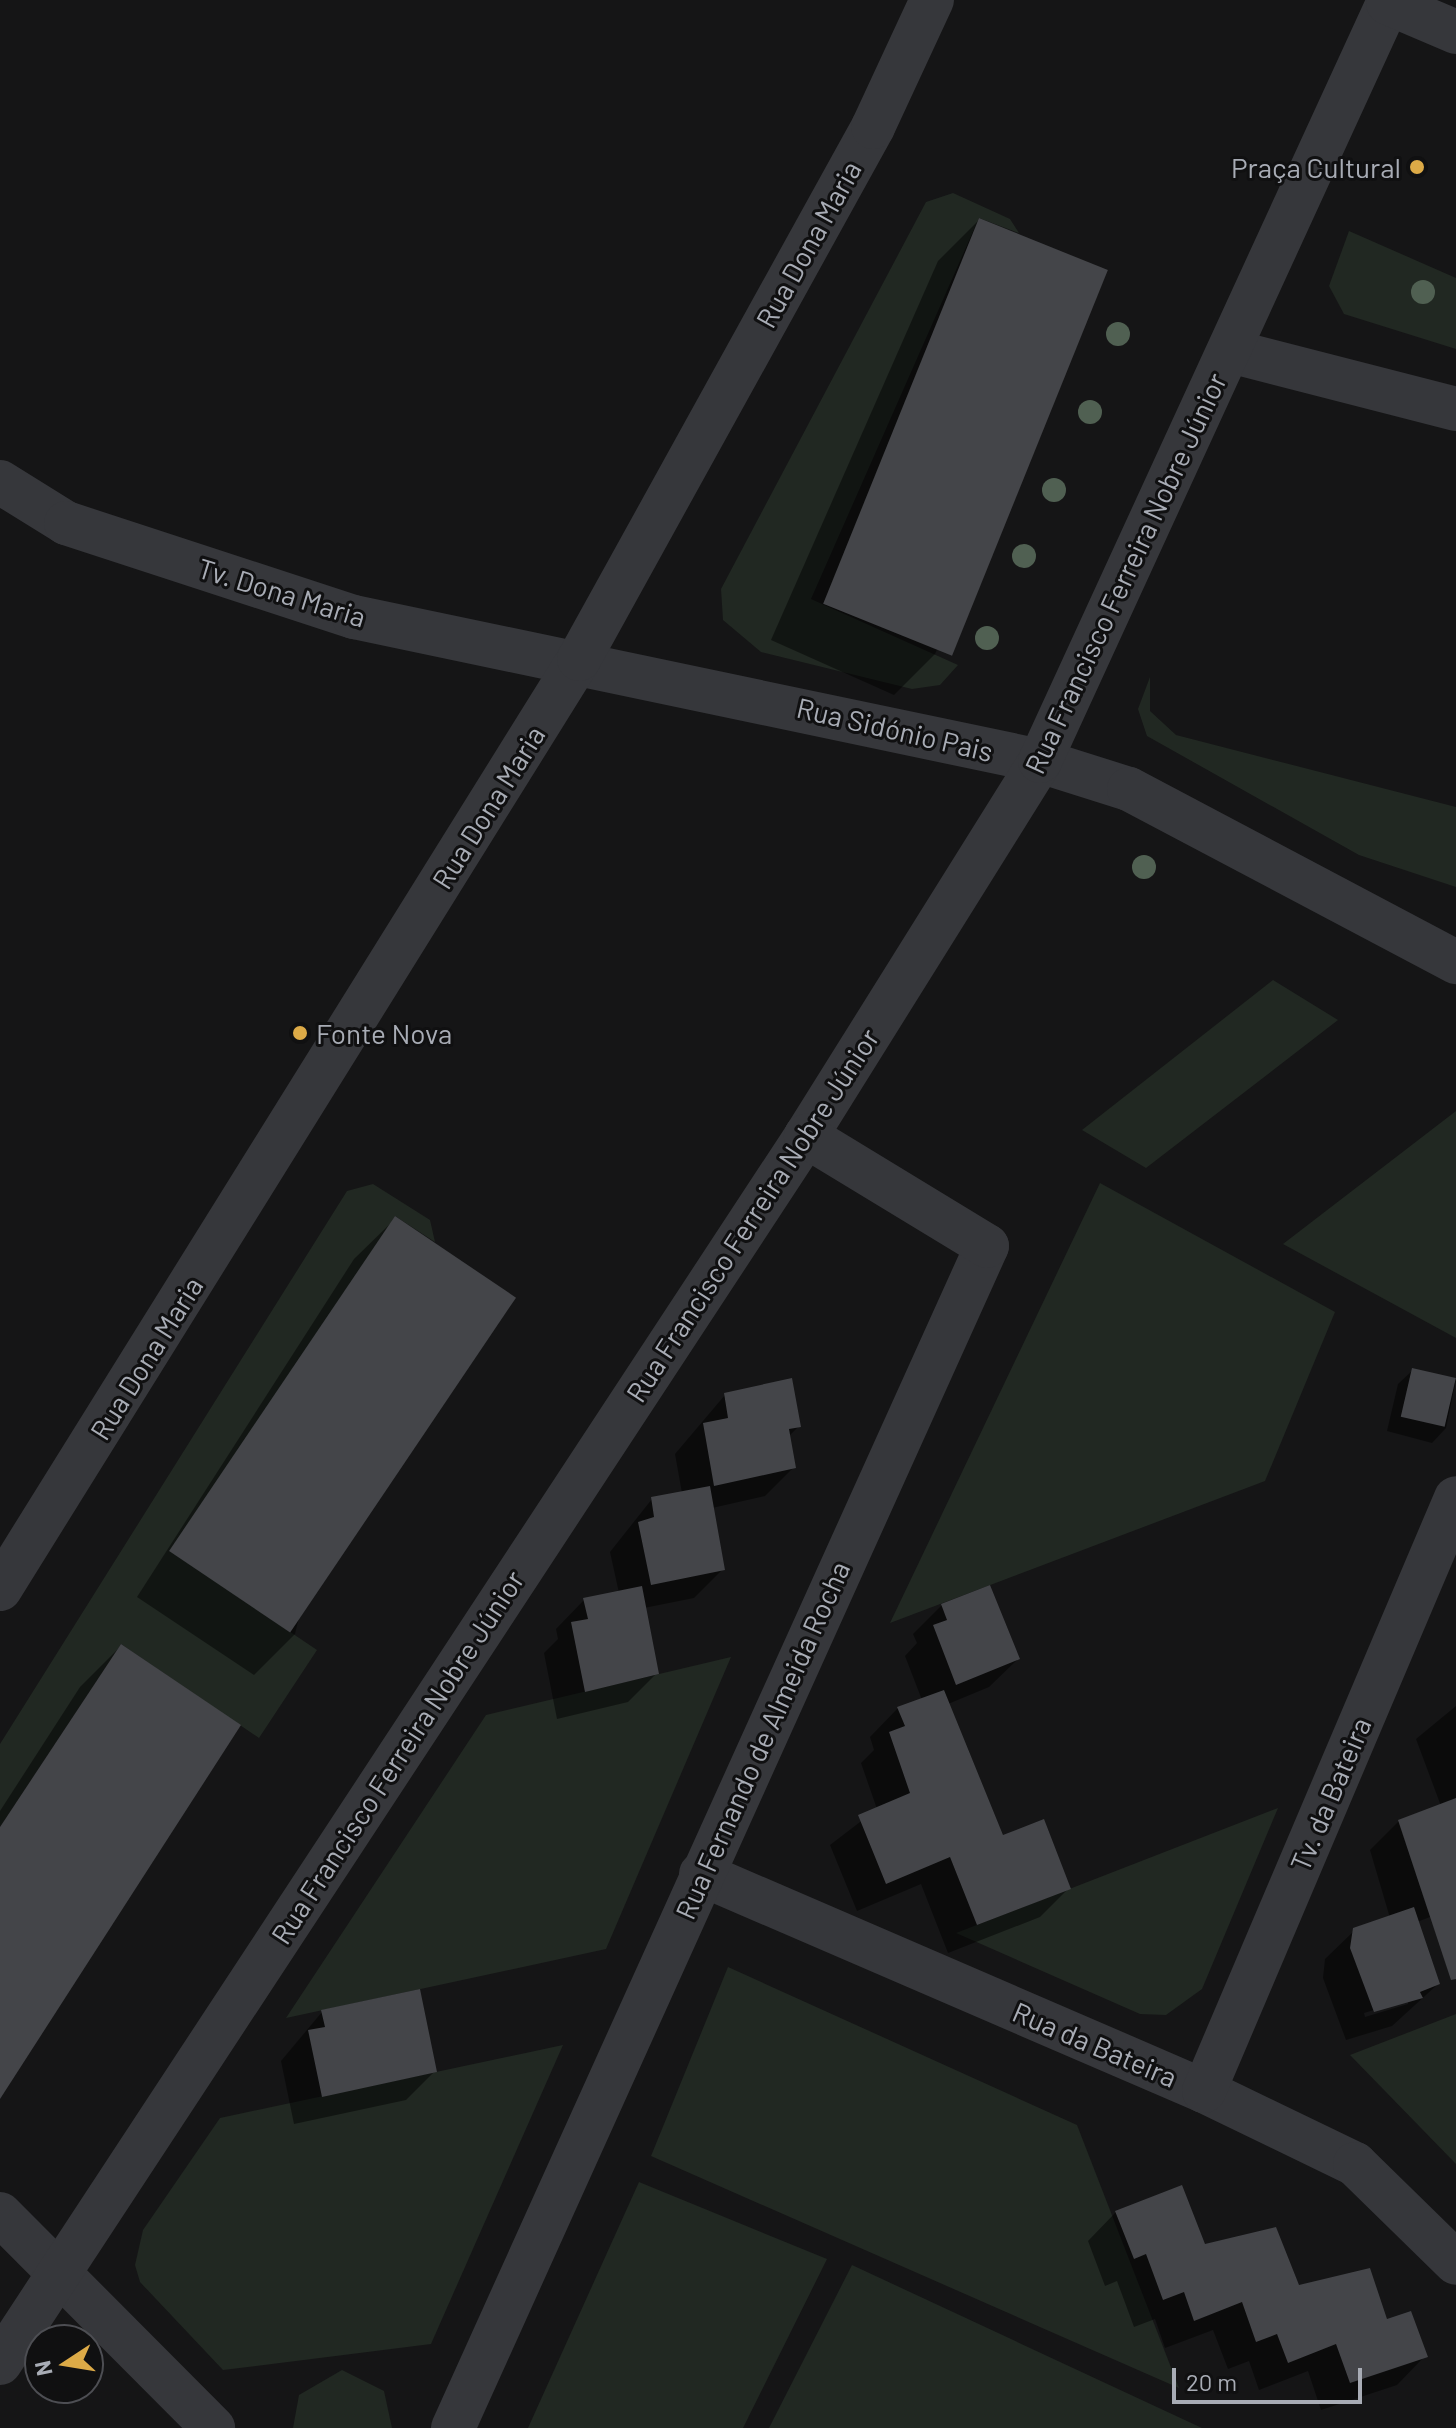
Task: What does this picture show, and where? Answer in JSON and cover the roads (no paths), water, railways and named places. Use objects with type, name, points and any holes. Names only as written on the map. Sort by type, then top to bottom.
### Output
[{"type":"street","name":"Rua Dona Maria","points":[[0,1589],[579,659],[873,127],[932,0]]},
{"type":"street","name":"Rua Francisco Ferreira Nobre Júnior","points":[[0,2363],[806,1136],[1040,761],[1388,3],[1456,32]]},
{"type":"street","points":[[1230,351],[1456,409]]},
{"type":"street","name":"Tv. Dona Maria","points":[[0,482],[66,523],[354,617],[579,659]]},
{"type":"street","name":"Rua Sidónio Pais","points":[[579,659],[1040,761],[1190,816],[1456,962]]},
{"type":"street","name":"Rua Fernando de Almeida Rocha","points":[[453,2428],[987,1246],[806,1136]]},
{"type":"street","name":"Tv. da Bateira","points":[[1204,2091],[1456,1498]]},
{"type":"street","name":"Rua da Bateira","points":[[701,1874],[1204,2091],[1355,2164],[1456,2263]]},
{"type":"street","points":[[0,2214],[213,2428]]},
{"type":"place","name":"Praça Cultural","points":[[1417,167]]},
{"type":"place","name":"Fonte Nova","points":[[300,1033]]}]
